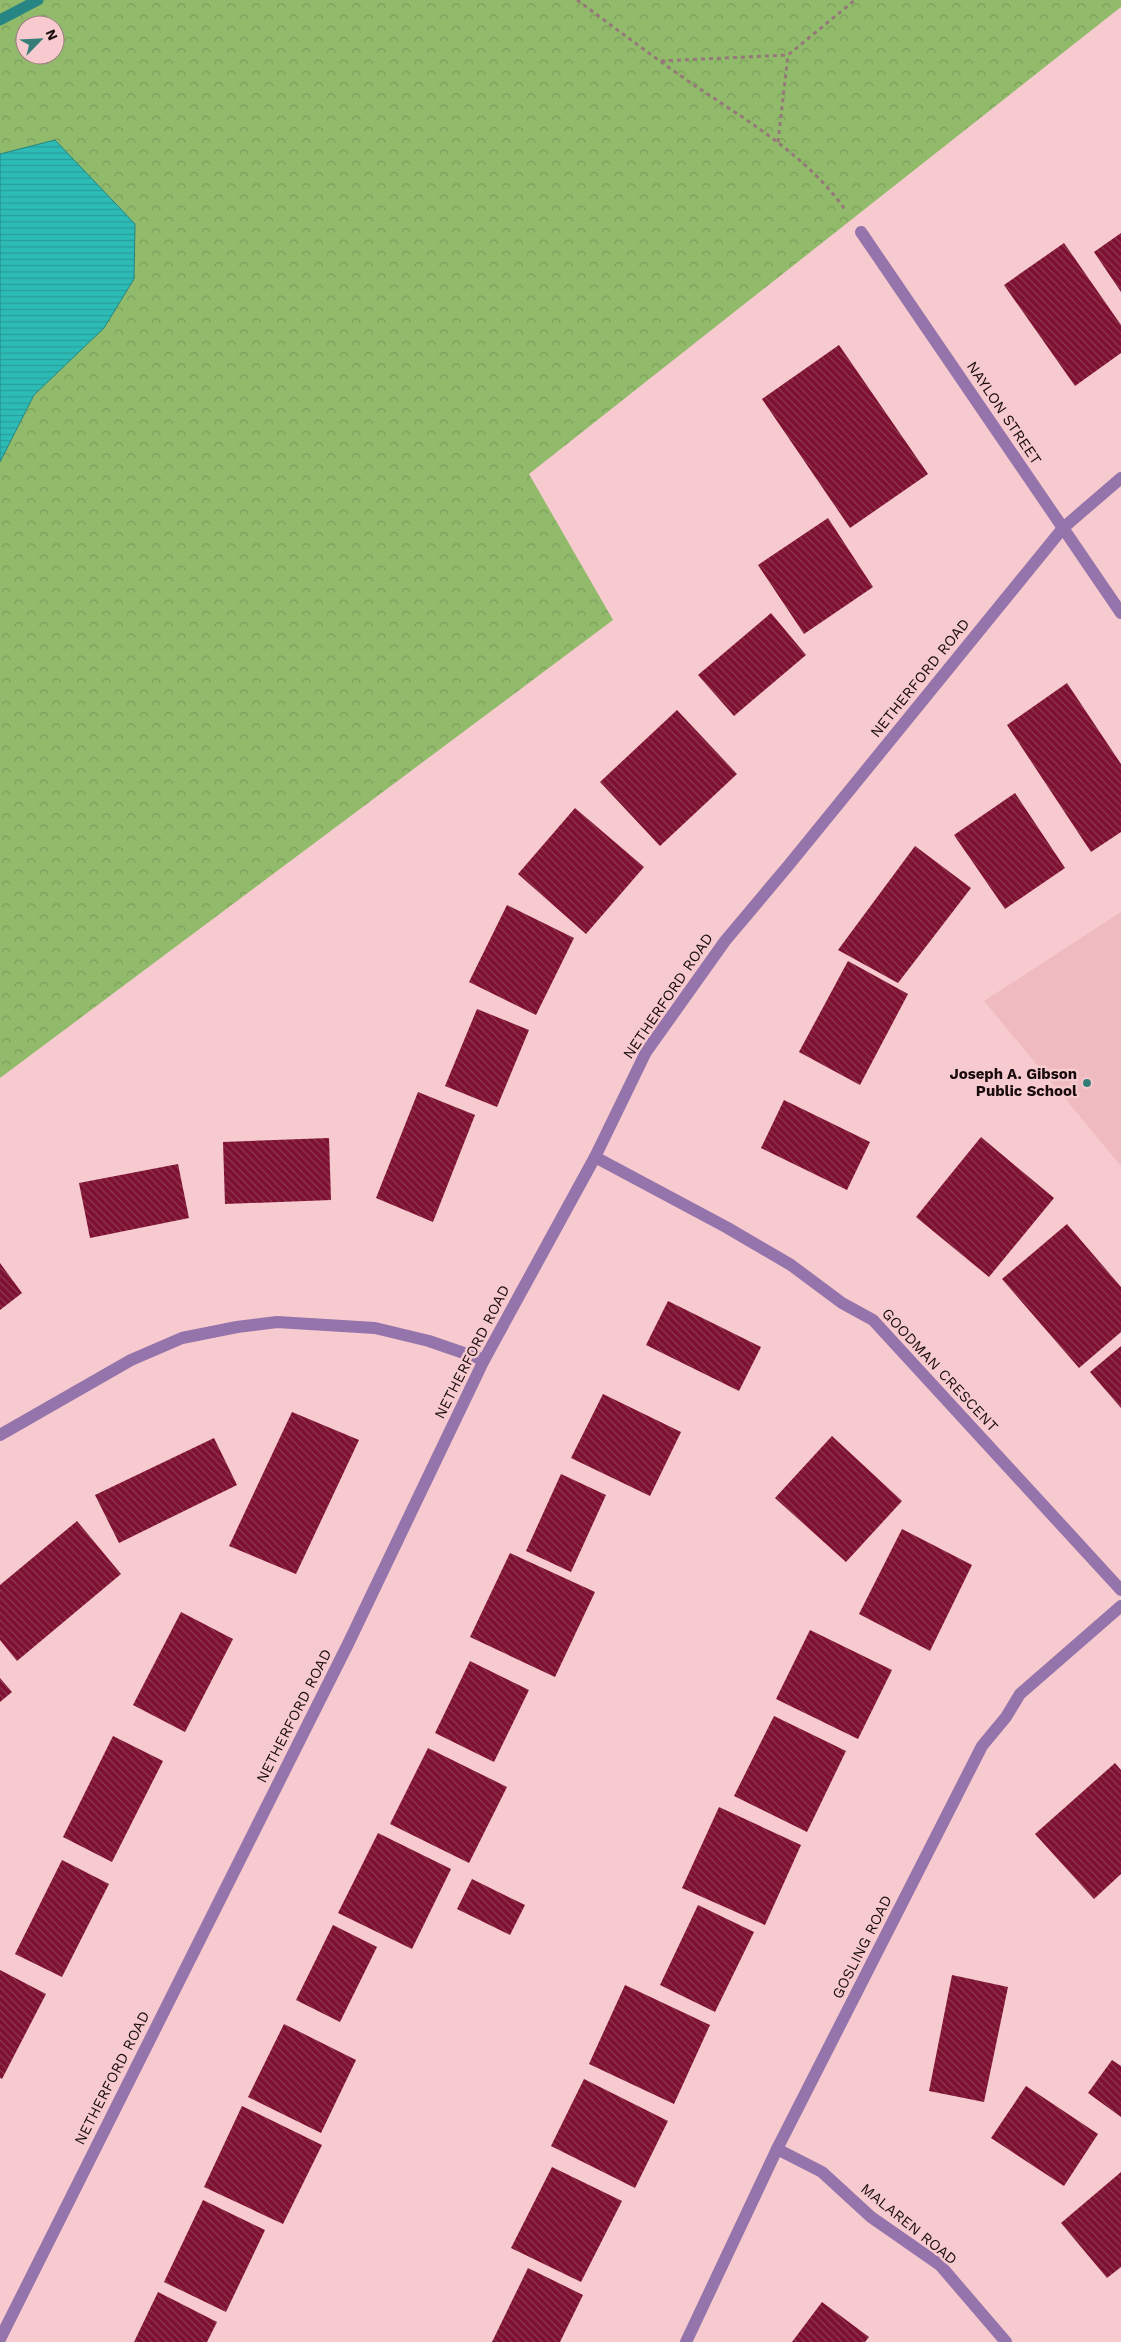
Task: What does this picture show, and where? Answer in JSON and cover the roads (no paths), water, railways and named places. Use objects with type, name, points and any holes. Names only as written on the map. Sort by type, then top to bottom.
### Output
[{"type":"street","name":"NAYLON STREET","points":[[860,232],[1121,613]]},
{"type":"street","name":"NETHERFORD ROAD","points":[[0,2339],[343,1653],[484,1360],[596,1157],[646,1052],[725,941],[1063,528],[1121,478]]},
{"type":"street","name":"GOODMAN CRESCENT","points":[[596,1157],[726,1227],[791,1265],[842,1303],[873,1320],[1121,1590]]},
{"type":"street","points":[[0,1436],[131,1360],[182,1338],[237,1327],[277,1322],[375,1328],[429,1341],[484,1360]]},
{"type":"street","name":"GOSLING ROAD","points":[[686,2342],[777,2149],[982,1746],[1006,1718],[1020,1694],[1121,1606]]},
{"type":"street","name":"MALAREN ROAD","points":[[777,2149],[822,2172],[871,2217],[940,2265],[1006,2342]]},
{"type":"water","points":[[55,140],[135,224],[134,279],[104,328],[34,395],[0,462],[0,154]]},
{"type":"waterway","points":[[0,20],[38,0]]},
{"type":"place","name":"Joseph A. Gibson Public School","points":[[1087,1083]]}]
